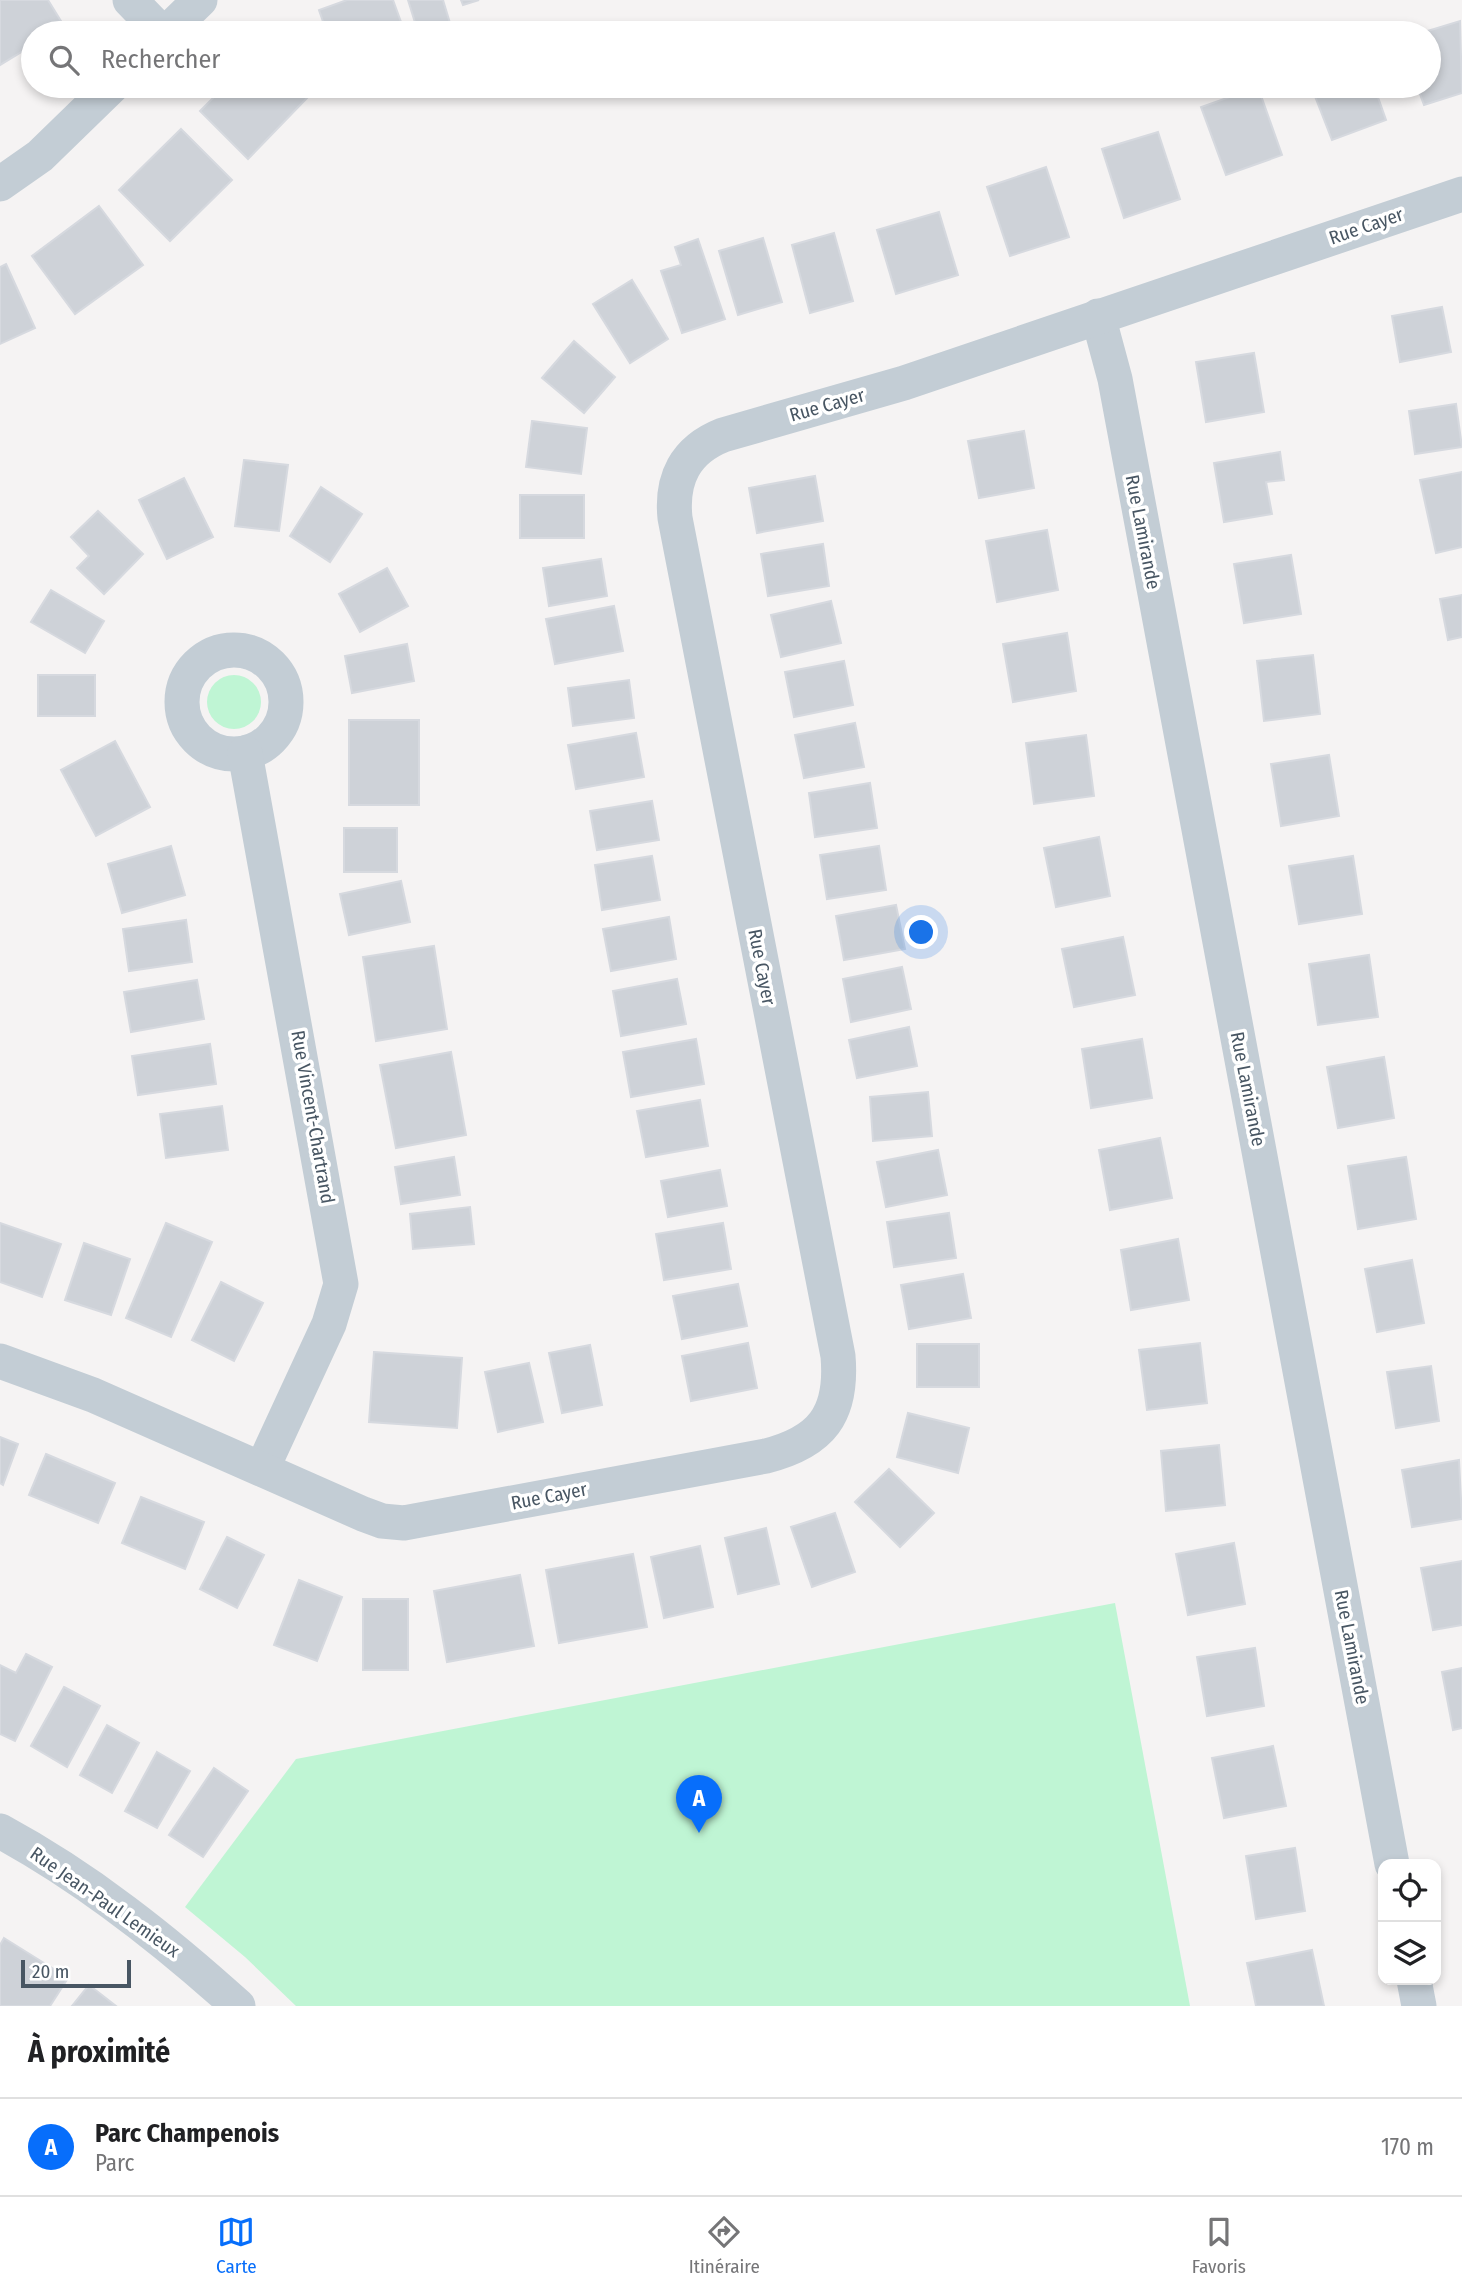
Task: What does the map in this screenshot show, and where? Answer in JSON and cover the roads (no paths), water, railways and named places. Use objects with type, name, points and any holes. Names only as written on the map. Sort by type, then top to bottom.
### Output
[{"type":"street","points":[[131,0],[152,21]]},
{"type":"street","points":[[177,21],[200,0]]},
{"type":"street","points":[[0,184],[40,156],[100,98]]},
{"type":"street","name":"Rue Cayer","points":[[0,1361],[93,1395],[382,1521],[404,1522],[765,1456],[802,1444],[828,1418],[838,1391],[838,1356],[675,519],[676,484],[685,461],[696,449],[712,439],[904,383],[1462,194]]},
{"type":"street","name":"Rue Lamirande","points":[[1098,316],[1115,379],[1391,1859]]},
{"type":"street","name":"Rue Vincent-Chartrand","points":[[245,753],[341,1283],[329,1324],[262,1469]]},
{"type":"street","name":"Rue Jean-Paul Lemieux","points":[[0,1831],[77,1878],[133,1917],[238,2006]]},
{"type":"street","points":[[1415,1985],[1419,2006]]},
{"type":"place","name":"Parc Champenois","points":[[699,1833]]}]
